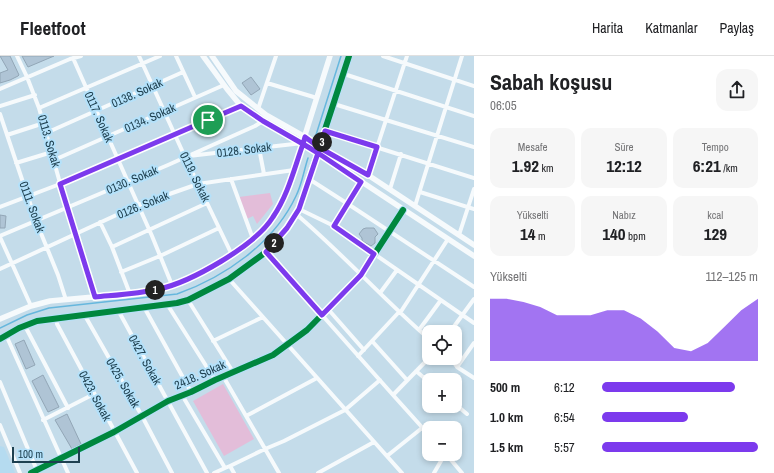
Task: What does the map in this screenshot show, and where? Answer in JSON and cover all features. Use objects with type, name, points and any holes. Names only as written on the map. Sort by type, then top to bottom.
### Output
[{"type":"street","name":"0113. Sokak","points":[[17,56],[35,96],[44,123],[67,208],[95,297]]},
{"type":"street","points":[[0,89],[81,56]]},
{"type":"street","name":"0119. Sokak","points":[[139,56],[174,134],[232,254]]},
{"type":"street","points":[[39,108],[160,56]]},
{"type":"street","points":[[176,56],[196,97]]},
{"type":"street","points":[[203,56],[241,106],[263,121],[303,144],[368,175],[474,245]]},
{"type":"street","points":[[212,56],[236,91],[258,109],[305,137],[319,151],[361,182],[474,256]]},
{"type":"street","points":[[258,109],[276,56]]},
{"type":"street","points":[[0,319],[31,306],[50,301],[130,294],[159,289],[181,283],[232,254],[253,239],[273,218],[287,192],[330,56]]},
{"type":"street","points":[[0,339],[37,321],[188,300],[229,279],[266,252],[287,228],[297,211],[319,151],[349,56]]},
{"type":"street","points":[[383,56],[474,86]]},
{"type":"street","points":[[368,175],[407,56]]},
{"type":"street","points":[[415,206],[462,56]]},
{"type":"street","name":"0117. Sokak","points":[[73,58],[172,285]]},
{"type":"street","name":"0138. Sokak","points":[[46,133],[183,72]]},
{"type":"street","points":[[344,74],[395,92],[474,116]]},
{"type":"street","points":[[267,83],[317,98]]},
{"type":"street","name":"0134. Sokak","points":[[54,160],[224,85]]},
{"type":"street","points":[[0,106],[35,96]]},
{"type":"street","points":[[334,104],[474,147]]},
{"type":"street","points":[[0,207],[60,184],[241,106]]},
{"type":"street","name":"0111. Sokak","points":[[0,114],[36,221],[47,246],[66,300]]},
{"type":"street","name":"0130. Sokak","points":[[0,237],[244,131],[263,121]]},
{"type":"street","points":[[7,135],[44,123]]},
{"type":"street","points":[[0,131],[5,129]]},
{"type":"street","points":[[325,131],[474,178]]},
{"type":"street","name":"0128. Sokak","points":[[185,157],[303,144]]},
{"type":"street","points":[[259,148],[264,174]]},
{"type":"street","points":[[16,162],[52,152]]},
{"type":"street","points":[[390,189],[400,154]]},
{"type":"street","name":"0126. Sokak","points":[[0,269],[138,205],[198,184],[294,170]]},
{"type":"street","points":[[231,179],[253,239]]},
{"type":"street","points":[[309,180],[390,231],[474,287]]},
{"type":"street","points":[[334,226],[361,182]]},
{"type":"street","points":[[459,235],[474,189]]},
{"type":"street","points":[[420,192],[474,209]]},
{"type":"street","points":[[112,247],[207,203]]},
{"type":"street","name":"2418. Sokak","points":[[31,473],[37,472],[61,458],[114,432],[168,401],[273,355],[307,330],[361,275],[403,210]]},
{"type":"street","points":[[297,211],[334,226],[474,323]]},
{"type":"street","points":[[297,211],[399,313],[422,332]]},
{"type":"street","points":[[100,222],[112,247],[130,294]]},
{"type":"street","points":[[121,272],[160,256],[219,228]]},
{"type":"street","points":[[0,237],[31,306]]},
{"type":"street","points":[[358,356],[399,313],[419,285],[448,239]]},
{"type":"street","points":[[266,252],[422,428],[387,456]]},
{"type":"street","points":[[380,293],[397,270]]},
{"type":"street","points":[[229,279],[402,473]]},
{"type":"street","points":[[455,325],[474,299]]},
{"type":"street","points":[[188,300],[233,372]]},
{"type":"street","points":[[419,330],[441,300]]},
{"type":"street","points":[[167,304],[215,380]]},
{"type":"street","points":[[144,307],[191,392]]},
{"type":"street","points":[[328,309],[364,350]]},
{"type":"street","name":"0427. Sokak","points":[[118,310],[207,473]]},
{"type":"street","name":"0425. Sokak","points":[[84,314],[142,416],[172,473]]},
{"type":"street","points":[[213,341],[263,317]]},
{"type":"street","name":"0423. Sokak","points":[[56,318],[57,324],[137,473]]},
{"type":"street","points":[[25,326],[68,408]]},
{"type":"street","points":[[6,335],[68,473]]},
{"type":"street","points":[[372,341],[407,380]]},
{"type":"street","points":[[474,343],[457,367],[474,378]]},
{"type":"street","points":[[393,395],[422,365]]},
{"type":"street","points":[[416,371],[422,376]]},
{"type":"street","points":[[223,376],[279,473]]},
{"type":"street","points":[[246,416],[317,378]]},
{"type":"street","points":[[214,473],[265,448],[284,441],[345,410],[380,380]]},
{"type":"street","points":[[0,382],[37,472]]},
{"type":"street","points":[[43,420],[94,394]]},
{"type":"street","points":[[182,395],[228,467],[234,473]]},
{"type":"street","points":[[462,410],[467,414]]},
{"type":"street","points":[[0,425],[20,473]]},
{"type":"street","points":[[318,473],[374,442]]},
{"type":"street","points":[[434,473],[441,461]]},
{"type":"street","points":[[451,461],[462,473]]},
{"type":"street","points":[[326,468],[329,473]]},
{"type":"shaded area","points":[[270,193],[273,204],[257,224],[253,216],[247,219],[239,197]]},
{"type":"shaded area","points":[[223,384],[254,439],[224,456],[193,401]]},
{"type":"shaded area","points":[[0,446],[4,447],[15,473],[0,473]]},
{"type":"building","points":[[0,56],[10,56],[19,75],[0,83],[0,73],[8,70]]},
{"type":"building","points":[[22,56],[54,56],[28,67]]},
{"type":"building","points":[[251,77],[260,89],[251,95],[242,83]]},
{"type":"building","points":[[0,215],[6,216],[5,228],[0,228]]},
{"type":"building","points":[[366,228],[374,228],[378,234],[375,237],[375,243],[371,246],[362,241],[359,234]]},
{"type":"building","points":[[24,340],[35,365],[26,369],[15,344]]},
{"type":"building","points":[[43,375],[59,407],[48,412],[32,381]]},
{"type":"building","points":[[67,414],[81,444],[72,449],[55,420]]},
{"type":"waterway","points":[[315,138],[341,56]]},
{"type":"waterway","points":[[0,328],[27,315],[49,308],[177,294],[213,278],[246,256],[275,229],[287,213],[296,196],[308,158]]},
{"type":"cycle path","points":[[0,339],[19,328],[37,321],[177,303],[188,300],[229,279],[266,252],[287,228],[299,209],[349,56]]},
{"type":"cycle path","points":[[31,473],[114,432],[168,401],[273,355],[307,330],[361,275],[403,210]]},
{"type":"route","points":[[208,120],[60,184],[95,297],[159,289],[181,283],[222,261],[250,243],[273,218],[287,192],[303,144],[318,153],[299,209],[287,228],[266,252],[322,315],[361,275],[374,254],[334,226],[361,182],[318,153],[320,148],[325,131],[377,147],[368,175],[320,148],[305,137],[303,144],[263,121],[241,106],[208,120]]}]
